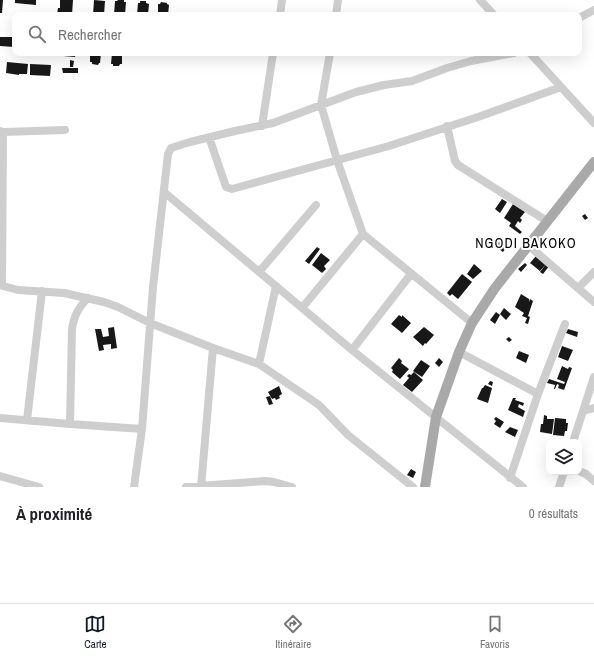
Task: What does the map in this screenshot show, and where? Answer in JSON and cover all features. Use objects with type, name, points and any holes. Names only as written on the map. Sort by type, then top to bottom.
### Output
[{"type":"main road","points":[[425,487],[436,416],[459,352],[472,323],[495,288],[594,162]]},
{"type":"street","points":[[280,12],[282,0]]},
{"type":"street","points":[[336,12],[338,0]]},
{"type":"street","points":[[485,2],[492,12]]},
{"type":"street","points":[[582,16],[594,10]]},
{"type":"street","points":[[262,126],[273,56]]},
{"type":"street","points":[[329,56],[321,105],[337,160],[363,234],[472,323]]},
{"type":"street","points":[[134,487],[148,372],[150,323],[168,154],[171,148],[209,137],[262,126],[290,118],[356,92],[384,85],[412,82],[447,68],[471,61],[498,56]]},
{"type":"street","points":[[533,56],[594,123]]},
{"type":"street","points":[[209,137],[226,187],[232,189],[389,146],[478,117],[561,87]]},
{"type":"street","points":[[447,126],[455,161],[458,165],[547,221]]},
{"type":"street","points":[[65,130],[2,132],[1,284],[18,290],[42,291],[88,298],[118,307],[150,323],[213,348],[259,364],[319,405],[348,435],[414,487]]},
{"type":"street","points":[[164,192],[352,350],[523,487]]},
{"type":"street","points":[[259,272],[316,205]]},
{"type":"street","points":[[302,308],[363,234]]},
{"type":"street","points":[[528,245],[594,302]]},
{"type":"street","points":[[578,288],[594,272]]},
{"type":"street","points":[[352,350],[411,274]]},
{"type":"street","points":[[259,364],[276,286]]},
{"type":"street","points":[[27,420],[42,291]]},
{"type":"street","points":[[70,424],[72,329],[75,314],[79,306],[88,298]]},
{"type":"street","points":[[510,478],[538,394],[565,324]]},
{"type":"street","points":[[201,486],[213,348]]},
{"type":"street","points":[[459,352],[538,394]]},
{"type":"street","points":[[575,439],[594,377]]},
{"type":"street","points":[[583,411],[594,408]]},
{"type":"street","points":[[0,418],[142,429]]},
{"type":"street","points":[[582,472],[594,481]]},
{"type":"street","points":[[559,487],[563,475]]},
{"type":"street","points":[[0,476],[39,487]]},
{"type":"street","points":[[186,487],[265,481],[292,487]]},
{"type":"building","points":[[0,0],[3,0],[2,13],[0,13]]},
{"type":"building","points":[[15,0],[36,0],[36,5],[15,3]]},
{"type":"building","points":[[60,0],[73,0],[72,12],[57,12],[58,8],[60,8]]},
{"type":"building","points":[[94,0],[105,1],[104,12],[93,12]]},
{"type":"building","points":[[124,0],[124,2],[126,2],[125,12],[114,12],[115,1]]},
{"type":"building","points":[[140,1],[146,1],[146,3],[149,4],[148,12],[137,12],[138,3],[140,3]]},
{"type":"building","points":[[161,2],[167,3],[169,5],[168,12],[158,12],[158,4]]},
{"type":"building","points":[[0,37],[12,37],[12,47],[0,46]]},
{"type":"building","points":[[90,56],[101,56],[100,63],[98,65],[90,62]]},
{"type":"building","points":[[112,56],[122,56],[122,64],[119,66],[113,66],[113,64],[111,64]]},
{"type":"building","points":[[70,60],[74,61],[73,67],[70,67]]},
{"type":"building","points":[[7,62],[28,64],[27,74],[19,75],[6,73]]},
{"type":"building","points":[[30,64],[51,65],[50,76],[30,75]]},
{"type":"building","points":[[62,68],[78,68],[78,73],[63,73]]},
{"type":"building","points":[[502,199],[507,202],[500,213],[495,209]]},
{"type":"building","points":[[513,204],[525,212],[520,218],[522,220],[520,223],[518,221],[515,226],[522,232],[520,234],[509,226],[511,223],[504,218]]},
{"type":"building","points":[[585,214],[588,218],[585,220],[582,216]]},
{"type":"building","points":[[501,240],[508,245],[503,252],[496,247],[498,245],[496,243],[497,241],[499,243]]},
{"type":"building","points":[[317,247],[320,249],[309,264],[305,261]]},
{"type":"building","points":[[321,253],[330,260],[324,266],[326,269],[322,273],[312,265]]},
{"type":"building","points":[[536,256],[546,264],[540,271],[530,263]]},
{"type":"building","points":[[525,263],[527,265],[521,272],[518,269]]},
{"type":"building","points":[[474,264],[482,271],[473,279],[467,274]]},
{"type":"building","points":[[546,264],[550,265],[543,274],[540,272]]},
{"type":"building","points":[[462,274],[472,282],[458,299],[452,294],[450,296],[447,293]]},
{"type":"building","points":[[521,294],[529,299],[529,302],[530,299],[533,301],[528,316],[530,317],[528,324],[525,323],[527,318],[522,316],[524,313],[515,307]]},
{"type":"building","points":[[504,308],[511,314],[506,320],[500,314]]},
{"type":"building","points":[[496,312],[500,315],[495,324],[490,320]]},
{"type":"building","points":[[399,315],[402,317],[402,315],[411,323],[402,333],[391,324]]},
{"type":"building","points":[[114,327],[117,348],[111,349],[111,344],[103,345],[104,350],[99,351],[95,329],[101,329],[103,337],[109,336],[108,328]]},
{"type":"building","points":[[424,327],[434,335],[423,346],[413,337]]},
{"type":"building","points":[[568,329],[578,332],[577,337],[566,333]]},
{"type":"building","points":[[509,337],[512,340],[509,342],[506,339]]},
{"type":"building","points":[[562,346],[573,350],[568,361],[558,357]]},
{"type":"building","points":[[519,351],[529,355],[526,363],[516,358]]},
{"type":"building","points":[[399,358],[402,361],[401,363],[409,369],[400,379],[392,372],[393,370],[391,368]]},
{"type":"building","points":[[439,358],[443,362],[439,367],[435,363]]},
{"type":"building","points":[[421,360],[430,366],[422,377],[413,371]]},
{"type":"building","points":[[562,366],[568,369],[569,367],[572,368],[564,390],[558,388],[559,385],[557,384],[554,389],[555,385],[547,383],[549,379],[564,384],[565,382],[557,379]]},
{"type":"building","points":[[414,372],[423,380],[412,392],[403,385],[409,378],[407,376]]},
{"type":"building","points":[[490,381],[493,382],[492,386],[488,384]]},
{"type":"building","points":[[485,385],[492,388],[488,403],[477,399]]},
{"type":"building","points":[[279,386],[282,394],[279,396],[280,398],[276,400],[275,398],[272,399],[268,392]]},
{"type":"building","points":[[270,396],[273,404],[269,405],[266,397]]},
{"type":"building","points":[[513,398],[516,398],[515,400],[524,403],[523,406],[519,404],[518,407],[525,411],[523,417],[508,410]]},
{"type":"building","points":[[544,415],[547,416],[547,419],[554,419],[552,434],[540,432]]},
{"type":"building","points":[[496,417],[504,422],[500,428],[494,424],[496,421],[494,419]]},
{"type":"building","points":[[555,418],[566,419],[566,423],[568,423],[567,431],[565,431],[564,436],[553,435]]},
{"type":"building","points":[[510,427],[518,430],[515,437],[505,432]]},
{"type":"building","points":[[411,469],[416,472],[413,478],[407,475]]},
{"type":"district","name":"NGODI BAKOKO","points":[[526,243]]}]
